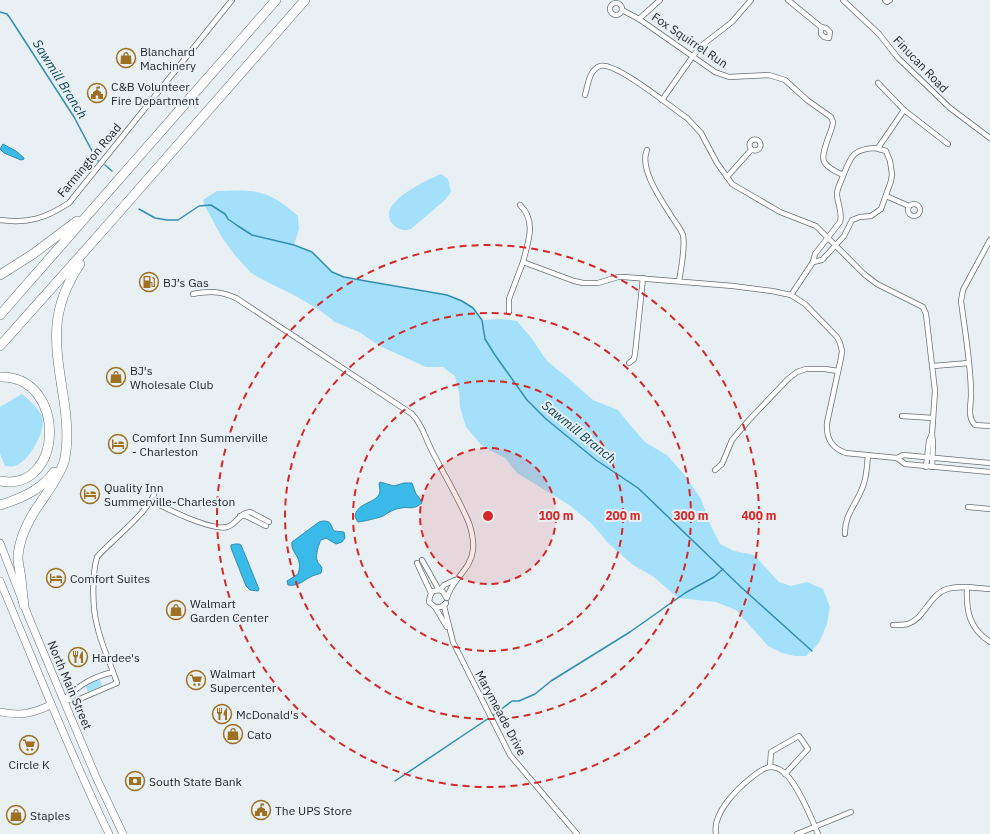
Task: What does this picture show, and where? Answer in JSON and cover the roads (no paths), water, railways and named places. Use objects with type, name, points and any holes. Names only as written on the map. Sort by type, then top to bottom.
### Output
[{"type":"highway","points":[[0,315],[276,0]]},
{"type":"highway","points":[[0,346],[305,0]]},
{"type":"highway","points":[[0,275],[33,254],[94,208]]},
{"type":"highway","points":[[24,605],[18,557],[20,542],[32,514],[56,478],[64,462],[67,439],[67,422],[56,333],[59,311],[64,294],[72,276],[98,236]]},
{"type":"highway","points":[[0,377],[14,378],[25,382],[34,390],[43,402],[48,416],[50,431],[48,447],[44,460],[35,471],[24,479],[10,482],[0,481]]},
{"type":"highway","points":[[0,506],[39,488],[50,479],[59,464],[67,439]]},
{"type":"main road","name":"North Main Street","points":[[0,544],[96,777],[123,834]]},
{"type":"main road","name":"North Main Street","points":[[0,581],[51,705],[109,834]]},
{"type":"main road","points":[[0,712],[22,715],[38,711],[64,699]]},
{"type":"street","name":"Farmington Road","points":[[0,220],[24,221],[40,218],[56,212],[69,203],[232,0]]},
{"type":"street","points":[[639,19],[660,0]]},
{"type":"street","points":[[662,100],[701,46],[732,22],[751,0]]},
{"type":"street","points":[[788,0],[821,27]]},
{"type":"street","name":"Finucan Road","points":[[843,0],[879,34],[898,58],[950,108],[990,138]]},
{"type":"street","points":[[885,0],[887,2],[890,0]]},
{"type":"street","name":"Fox Squirrel Run","points":[[622,10],[639,19],[723,76],[738,77],[769,75],[779,76],[785,80],[807,100],[832,118],[832,127],[822,156],[823,162],[831,169],[843,175]]},
{"type":"street","points":[[585,95],[592,72],[596,68],[606,65],[633,79],[687,118],[701,133],[717,163],[732,184],[770,206],[816,226],[876,284],[923,306],[926,314],[935,399],[932,434],[932,467]]},
{"type":"street","points":[[878,83],[904,110],[948,144]]},
{"type":"street","points":[[878,148],[904,110]]},
{"type":"street","points":[[791,295],[813,262],[815,254],[840,222],[842,217],[837,195],[838,189],[851,157],[861,150],[878,148],[886,151],[890,161],[891,181],[881,209],[871,216],[860,217],[852,220],[844,236],[822,260],[813,262]]},
{"type":"street","points":[[647,150],[644,155],[644,160],[648,175],[665,207],[682,234],[683,242],[680,281]]},
{"type":"street","points":[[727,177],[751,150]]},
{"type":"street","points":[[886,196],[910,206]]},
{"type":"street","points":[[510,312],[509,299],[523,262],[529,240],[530,227],[526,211],[520,204]]},
{"type":"street","points":[[990,240],[962,294],[961,301],[969,362],[971,394],[970,416],[975,425],[990,426]]},
{"type":"street","points":[[523,262],[583,283],[598,282],[618,277],[643,278],[741,287],[791,295],[805,304],[837,337],[840,343],[842,351],[827,423],[828,437],[833,447],[839,451],[897,458],[905,464],[990,472]]},
{"type":"street","points":[[630,363],[634,359],[635,354],[643,278]]},
{"type":"street","points":[[193,294],[217,291],[236,298],[412,414],[418,420],[430,448],[468,522],[472,533],[473,552],[466,568],[448,590],[446,600],[441,607],[435,608],[429,602],[431,593],[417,563]]},
{"type":"street","points":[[932,366],[969,362]]},
{"type":"street","points":[[715,470],[722,464],[732,440],[788,378],[797,372],[806,369],[838,371]]},
{"type":"street","points":[[902,416],[933,418]]},
{"type":"street","points":[[926,467],[929,441],[932,434]]},
{"type":"street","points":[[845,534],[844,525],[846,518],[864,482],[868,455]]},
{"type":"street","points":[[897,458],[903,455],[990,463]]},
{"type":"street","points":[[64,699],[75,701],[117,684],[97,625],[94,575],[95,565],[97,557],[142,513],[152,501],[155,491]]},
{"type":"street","points":[[152,501],[187,518],[218,528],[226,528],[231,526],[246,512],[250,512],[267,524]]},
{"type":"street","points":[[968,507],[990,509]]},
{"type":"street","points":[[422,560],[439,590],[443,592],[446,600]]},
{"type":"street","points":[[431,593],[454,581],[459,576]]},
{"type":"street","points":[[893,625],[907,624],[917,619],[934,598],[945,590],[956,587],[990,589]]},
{"type":"street","points":[[967,588],[966,603],[969,618],[977,631],[990,642]]},
{"type":"street","name":"Marymeade Drive","points":[[446,600],[444,606],[450,632],[458,654],[510,755],[577,834]]},
{"type":"street","name":"Marymeade Drive","points":[[435,608],[450,632]]},
{"type":"street","points":[[64,699],[86,682],[102,675],[114,672]]},
{"type":"street","points":[[770,767],[771,752],[799,736],[808,750],[785,774]]},
{"type":"street","points":[[716,834],[715,829],[723,807],[737,789],[764,769],[770,767],[783,771],[805,804],[818,834]]},
{"type":"street","points":[[797,834],[851,812]]},
{"type":"water","points":[[3,144],[16,151],[24,159],[21,160],[4,153],[0,149]]},
{"type":"water","points":[[380,482],[394,486],[404,483],[412,483],[416,494],[422,503],[413,508],[398,508],[382,517],[358,522],[355,517],[356,512],[363,505],[379,495]]},
{"type":"water","points":[[323,521],[329,523],[334,531],[344,532],[345,538],[342,542],[336,544],[326,538],[321,540],[316,556],[317,561],[322,568],[321,573],[298,584],[288,585],[287,581],[298,574],[299,568],[298,559],[293,550],[292,542],[319,522]]},
{"type":"water","points":[[231,545],[241,545],[259,589],[258,591],[250,590],[246,586],[231,548]]},
{"type":"waterway","name":"Sawmill Branch","points":[[0,12],[7,14],[10,18],[74,117],[98,161]]},
{"type":"waterway","name":"Sawmill Branch","points":[[105,165],[112,171]]},
{"type":"waterway","name":"Sawmill Branch","points":[[139,209],[155,218],[178,220],[199,206],[211,205],[225,214],[228,219],[252,235],[294,245],[312,252],[332,272],[344,277],[447,295],[462,301],[473,308],[482,320],[485,339],[527,400],[546,419],[596,460],[638,488],[742,588],[812,651]]},
{"type":"waterway","points":[[395,781],[512,701],[519,701],[535,694],[551,681],[630,632],[685,593],[714,577],[723,569]]},
{"type":"place","name":"Blanchard Machinery","points":[[126,58]]},
{"type":"place","name":"C&B Volunteer Fire Department","points":[[97,93]]},
{"type":"place","name":"BJ’s Gas","points":[[149,282]]},
{"type":"place","name":"BJ's Wholesale Club","points":[[116,377]]},
{"type":"place","name":"Comfort Inn Summerville - Charleston","points":[[118,444]]},
{"type":"place","name":"Quality Inn Summerville-Charleston","points":[[90,494]]},
{"type":"place","name":"Comfort Suites","points":[[56,578]]},
{"type":"place","name":"Walmart Garden Center","points":[[176,610]]},
{"type":"place","name":"Hardee's","points":[[78,657]]},
{"type":"place","name":"Walmart Supercenter","points":[[196,680]]},
{"type":"place","name":"McDonald's","points":[[222,714]]},
{"type":"place","name":"Cato","points":[[233,734]]},
{"type":"place","name":"Circle K","points":[[29,745]]},
{"type":"place","name":"South State Bank","points":[[135,781]]},
{"type":"place","name":"The UPS Store","points":[[261,810]]},
{"type":"place","name":"Staples","points":[[16,815]]}]
